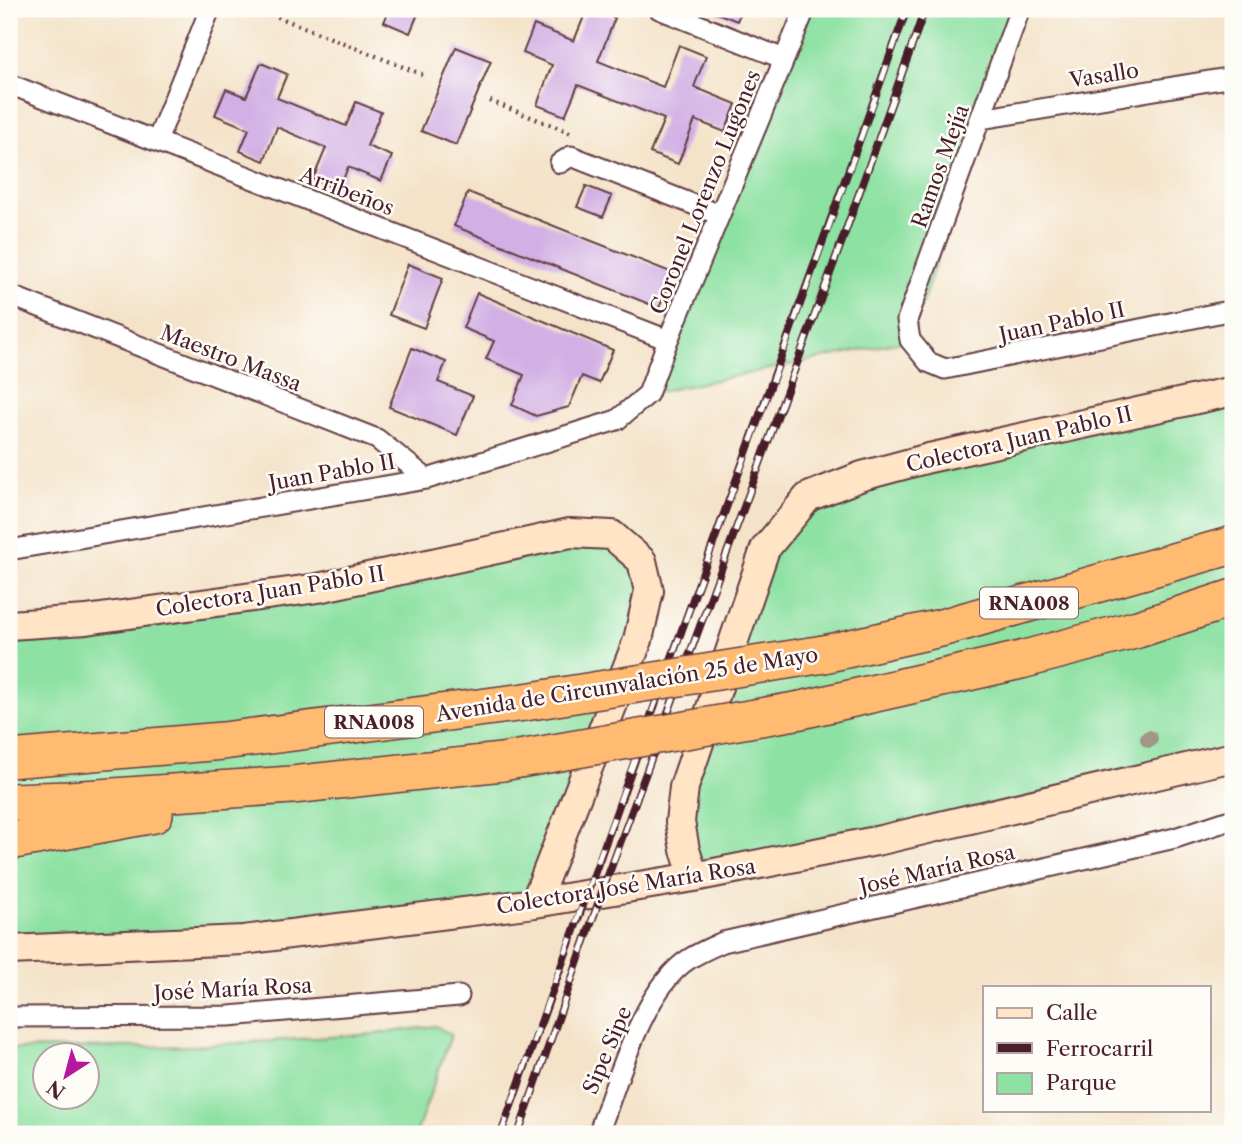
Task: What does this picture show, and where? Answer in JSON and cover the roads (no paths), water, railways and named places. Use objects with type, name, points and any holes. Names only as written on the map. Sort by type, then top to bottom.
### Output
[{"type":"highway","name":"Avenida de Circunvalación 25 de Mayo","points":[[9,759],[223,741],[525,702],[824,654],[941,628],[1233,545]]},
{"type":"highway","name":"RNA008","points":[[9,802],[292,785],[502,762],[801,710],[1021,660],[1138,629],[1233,598]]},
{"type":"highway","points":[[1138,629],[1233,623]]},
{"type":"highway","points":[[9,738],[223,741]]},
{"type":"highway","points":[[9,841],[292,785]]},
{"type":"main road","name":"Colectora Juan Pablo II","points":[[694,877],[680,822],[684,787],[765,549],[808,496],[862,476],[929,457],[1233,391]]},
{"type":"main road","name":"Colectora Juan Pablo II","points":[[9,625],[86,620],[318,588],[570,533],[612,535],[642,561],[649,591],[638,640],[535,903]]},
{"type":"main road","name":"Colectora José María Rosa","points":[[9,950],[243,940],[535,903],[694,877],[881,840],[1233,757]]},
{"type":"street","points":[[157,141],[210,9]]},
{"type":"street","points":[[659,9],[784,59]]},
{"type":"street","name":"Coronel Lorenzo Lugones","points":[[648,394],[805,9]]},
{"type":"street","name":"Ramos Mejía","points":[[910,340],[907,320],[1020,9]]},
{"type":"street","name":"Vasallo","points":[[981,119],[1233,77]]},
{"type":"street","name":"Arribeños","points":[[9,83],[668,340]]},
{"type":"street","points":[[560,163],[570,156],[720,215]]},
{"type":"street","name":"Maestro Massa","points":[[9,295],[377,439],[427,479]]},
{"type":"street","name":"Juan Pablo II","points":[[910,340],[928,362],[946,369],[1233,310]]},
{"type":"street","name":"Juan Pablo II","points":[[9,550],[427,479],[617,420],[648,394]]},
{"type":"street","name":"José María Rosa","points":[[662,985],[688,959],[723,942],[1175,838],[1233,819]]},
{"type":"street","name":"Sipe Sipe","points":[[598,1134],[636,1033],[662,985]]},
{"type":"street","name":"José María Rosa","points":[[9,1017],[229,1016],[459,996]]},
{"type":"railway","points":[[501,1134],[907,9]]},
{"type":"railway","points":[[518,1134],[602,892],[925,9]]}]
